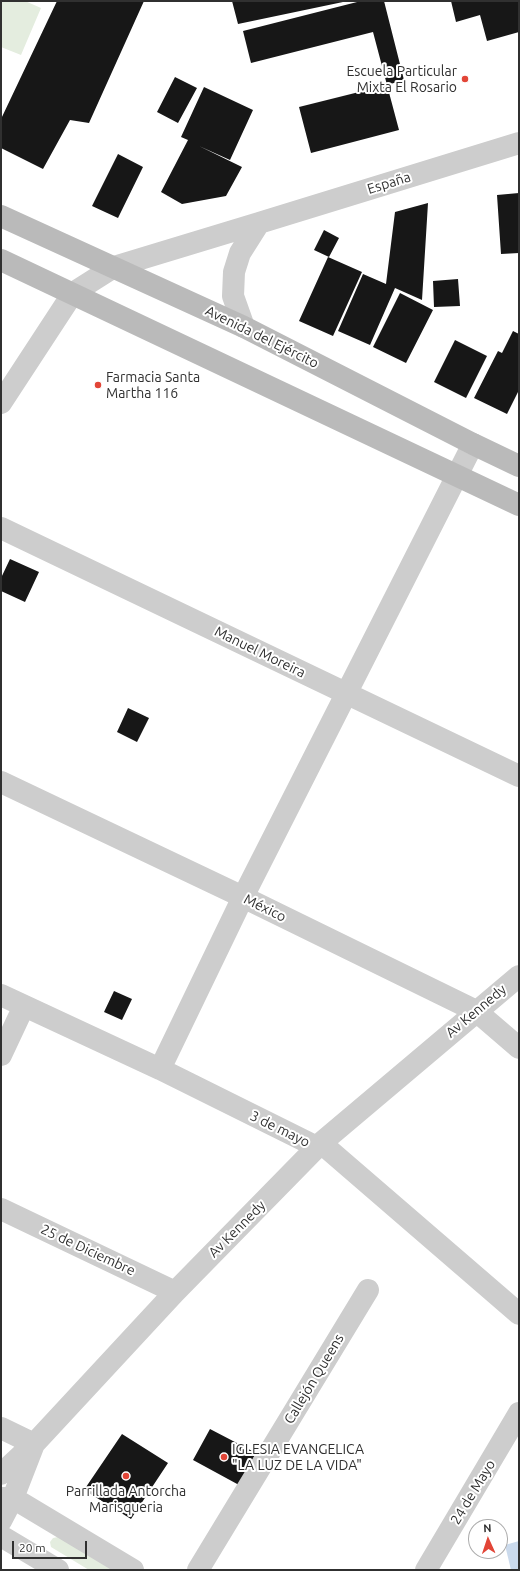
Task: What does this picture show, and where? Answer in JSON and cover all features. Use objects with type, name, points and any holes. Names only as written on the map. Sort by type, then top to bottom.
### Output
[{"type":"main road","name":"Avenida del Ejército","points":[[1,216],[244,327],[519,466]]},
{"type":"main road","points":[[1,260],[519,505]]},
{"type":"street","name":"España","points":[[73,293],[114,267],[519,143]]},
{"type":"street","points":[[244,327],[233,296],[234,272],[240,253],[259,223]]},
{"type":"street","points":[[1,403],[73,293]]},
{"type":"street","points":[[160,1069],[243,897],[473,444]]},
{"type":"street","name":"Manuel Moreira","points":[[1,528],[519,776]]},
{"type":"street","name":"México","points":[[1,782],[243,897],[476,1011],[519,1048]]},
{"type":"street","name":"Av Kennedy","points":[[1,1521],[7,1498],[34,1444],[175,1292],[319,1145],[519,976]]},
{"type":"street","name":"3 de mayo","points":[[1,995],[319,1145],[519,1314]]},
{"type":"street","points":[[1,1055],[24,1006]]},
{"type":"street","name":"25 de Diciembre","points":[[1,1209],[175,1292]]},
{"type":"street","name":"Callejón Queens","points":[[198,1570],[368,1290]]},
{"type":"street","name":"24 de Mayo","points":[[426,1570],[519,1413]]},
{"type":"street","points":[[1,1428],[34,1444],[1,1474]]},
{"type":"street","points":[[7,1498],[133,1570]]},
{"type":"street","points":[[1,1536],[58,1570]]},
{"type":"shaded area","points":[[1,1],[25,1],[41,8],[21,55],[1,47]]},
{"type":"shaded area","points":[[58,1537],[114,1570],[89,1570],[51,1547],[50,1542],[53,1538]]},
{"type":"water","points":[[519,1541],[519,1570],[511,1570],[508,1558],[508,1544]]},
{"type":"building","points":[[57,1],[144,1],[89,123],[70,120],[43,169],[1,148],[1,119]]},
{"type":"building","points":[[232,1],[343,1],[343,2],[238,24]]},
{"type":"building","points":[[361,1],[384,1],[404,80],[387,85],[373,32],[251,63],[243,31]]},
{"type":"building","points":[[451,1],[519,1],[519,32],[487,41],[480,15],[456,22]]},
{"type":"building","points":[[175,77],[197,88],[178,123],[157,112]]},
{"type":"building","points":[[387,85],[399,130],[311,153],[299,107]]},
{"type":"building","points":[[204,87],[253,110],[230,160],[199,146],[242,167],[226,196],[182,204],[161,192],[188,140],[181,137]]},
{"type":"building","points":[[118,154],[143,167],[118,218],[92,206]]},
{"type":"building","points":[[519,193],[519,253],[501,254],[497,195]]},
{"type":"building","points":[[428,203],[422,300],[395,288],[370,345],[338,331],[363,274],[386,284],[395,212]]},
{"type":"building","points":[[324,230],[339,238],[329,257],[314,250]]},
{"type":"building","points":[[328,257],[362,272],[333,336],[299,321]]},
{"type":"building","points":[[458,279],[460,306],[434,307],[433,281]]},
{"type":"building","points":[[400,293],[433,310],[406,363],[373,347]]},
{"type":"building","points":[[513,331],[519,334],[519,390],[507,414],[474,398],[498,351],[502,353]]},
{"type":"building","points":[[455,340],[487,356],[466,398],[434,382]]},
{"type":"building","points":[[10,559],[39,572],[25,602],[1,591],[1,578]]},
{"type":"building","points":[[128,708],[149,718],[137,742],[117,732]]},
{"type":"building","points":[[114,991],[132,999],[122,1020],[104,1012]]},
{"type":"building","name":"IGLESIA EVANGELICA \"LA LUZ DE LA VIDA\"","points":[[210,1429],[256,1453],[239,1485],[193,1460]]},
{"type":"building","name":"Parrillada Antorcha Marisqueria","points":[[122,1434],[168,1463],[131,1519],[84,1490]]},
{"type":"place","name":"Escuela Particular Mixta El Rosario","points":[[465,79]]},
{"type":"place","name":"Farmacia Santa Martha 116","points":[[98,385]]},
{"type":"place","name":"IGLESIA EVANGELICA \"LA LUZ DE LA VIDA\"","points":[[224,1457]]},
{"type":"place","name":"Parrillada Antorcha Marisqueria","points":[[126,1476]]}]
